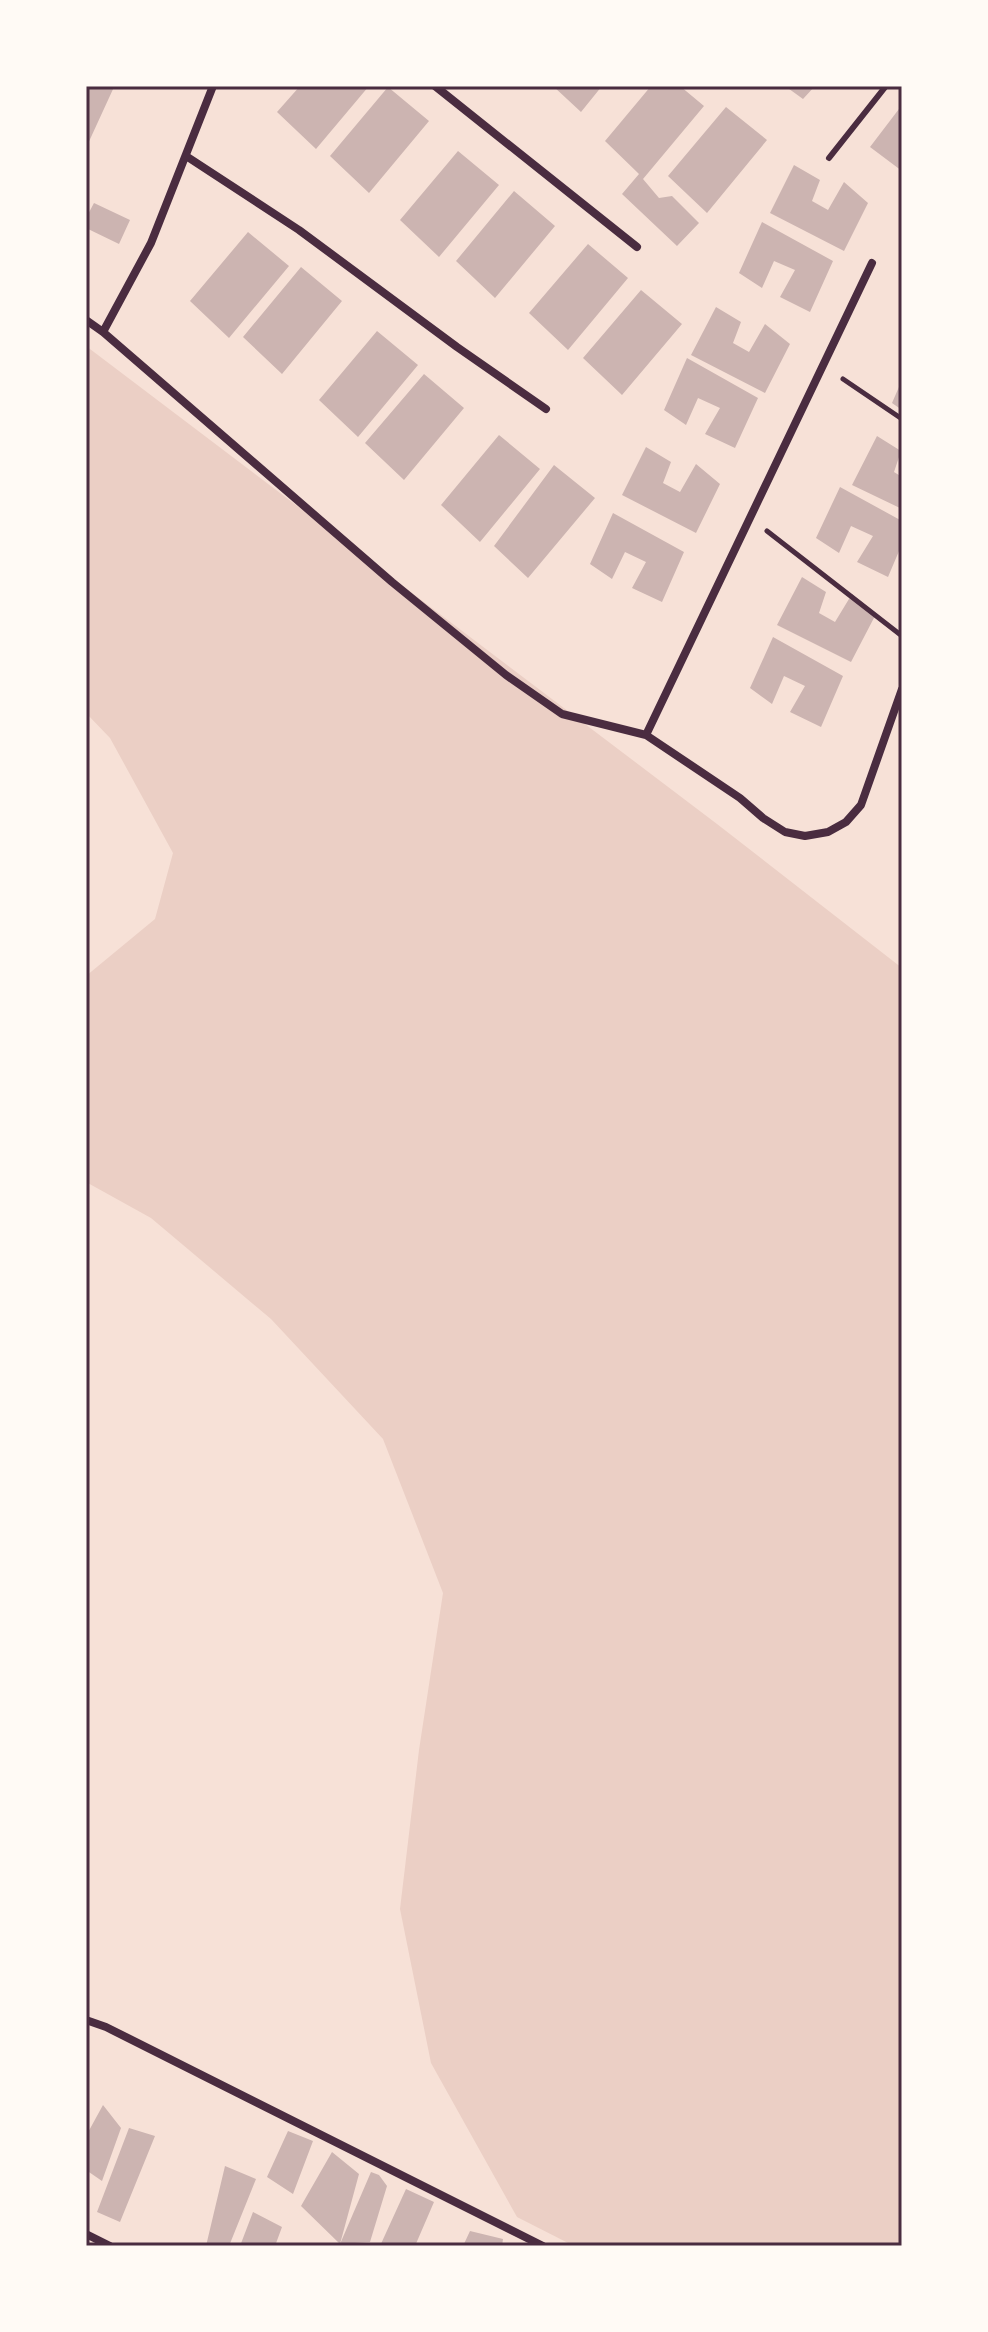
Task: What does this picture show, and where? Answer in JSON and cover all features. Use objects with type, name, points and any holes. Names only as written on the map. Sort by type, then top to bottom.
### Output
[{"type":"street","points":[[103,332],[151,243],[213,86]]},
{"type":"street","points":[[435,86],[637,247]]},
{"type":"street","points":[[186,156],[299,230],[546,409]]},
{"type":"street","points":[[646,735],[872,263]]},
{"type":"street","points":[[86,320],[404,592],[506,675],[562,714],[646,735],[785,832],[805,836],[828,832],[846,822],[861,805],[902,689]]},
{"type":"street","points":[[893,718],[902,725]]},
{"type":"street","points":[[86,2020],[120,2034],[543,2246]]},
{"type":"street","points":[[86,2234],[110,2246]]},
{"type":"lane","points":[[829,158],[886,86]]},
{"type":"path","points":[[843,378],[902,419]]},
{"type":"path","points":[[751,519],[902,636]]},
{"type":"shaded area","points":[[86,346],[902,968],[902,2246],[574,2246],[517,2217],[431,2063],[400,1909],[419,1750],[443,1593],[383,1439],[271,1319],[151,1218],[86,1182],[86,976],[155,919],[173,853],[110,738],[86,713]]},
{"type":"building","points":[[86,86],[114,87],[86,148]]},
{"type":"building","points":[[300,86],[369,86],[316,149],[277,112]]},
{"type":"building","points":[[553,86],[602,86],[581,112]]},
{"type":"building","points":[[651,86],[680,86],[704,106],[643,179],[659,198],[672,196],[699,223],[677,246],[622,194],[639,174],[605,141]]},
{"type":"building","points":[[785,86],[815,86],[803,99]]},
{"type":"building","points":[[388,87],[429,121],[369,193],[330,156]]},
{"type":"building","points":[[902,105],[902,171],[870,147]]},
{"type":"building","points":[[726,107],[767,140],[707,213],[668,176]]},
{"type":"building","points":[[458,151],[499,185],[439,257],[400,220]]},
{"type":"building","points":[[794,165],[820,180],[812,201],[828,210],[844,182],[868,203],[844,251],[770,213]]},
{"type":"building","points":[[514,191],[555,226],[495,298],[456,261]]},
{"type":"building","points":[[94,203],[130,220],[119,244],[86,228],[86,218]]},
{"type":"building","points":[[762,222],[833,261],[810,312],[780,297],[795,270],[774,261],[762,288],[739,273]]},
{"type":"building","points":[[248,232],[289,266],[229,338],[190,301]]},
{"type":"building","points":[[588,244],[628,278],[568,350],[529,313]]},
{"type":"building","points":[[301,267],[342,301],[282,374],[243,337]]},
{"type":"building","points":[[641,290],[682,324],[622,395],[583,358]]},
{"type":"building","points":[[716,307],[741,322],[733,343],[749,352],[765,324],[790,344],[765,393],[691,355]]},
{"type":"building","points":[[377,331],[418,365],[358,437],[319,400]]},
{"type":"building","points":[[687,358],[758,398],[735,448],[705,434],[720,408],[698,398],[686,425],[664,410]]},
{"type":"building","points":[[424,374],[464,408],[404,480],[365,443]]},
{"type":"building","points":[[902,380],[902,410],[892,403]]},
{"type":"building","points":[[499,435],[540,469],[480,542],[441,505]]},
{"type":"building","points":[[877,436],[901,451],[894,472],[902,477],[902,509],[852,485]]},
{"type":"building","points":[[646,447],[671,462],[663,483],[680,492],[696,464],[720,484],[696,533],[622,495]]},
{"type":"building","points":[[554,465],[595,498],[528,578],[494,546]]},
{"type":"building","points":[[840,487],[902,521],[902,544],[888,577],[857,562],[873,536],[851,526],[839,553],[816,538]]},
{"type":"building","points":[[613,513],[684,552],[662,602],[632,588],[646,562],[625,552],[612,579],[590,564]]},
{"type":"building","points":[[802,577],[826,592],[819,613],[835,622],[852,594],[876,614],[851,662],[777,625]]},
{"type":"building","points":[[773,637],[843,676],[821,727],[790,712],[805,686],[784,676],[772,704],[750,688]]},
{"type":"building","points":[[103,2105],[121,2128],[102,2181],[86,2170],[86,2136]]},
{"type":"building","points":[[129,2128],[155,2136],[120,2222],[97,2212]]},
{"type":"building","points":[[288,2131],[313,2141],[293,2194],[267,2177]]},
{"type":"building","points":[[332,2152],[359,2174],[340,2244],[301,2206]]},
{"type":"building","points":[[225,2166],[256,2179],[229,2246],[206,2246]]},
{"type":"building","points":[[371,2172],[379,2175],[387,2186],[370,2242],[340,2244]]},
{"type":"building","points":[[406,2189],[434,2202],[415,2246],[380,2246]]},
{"type":"building","points":[[253,2212],[282,2227],[275,2246],[240,2246]]},
{"type":"building","points":[[470,2231],[503,2239],[502,2246],[463,2246]]}]
